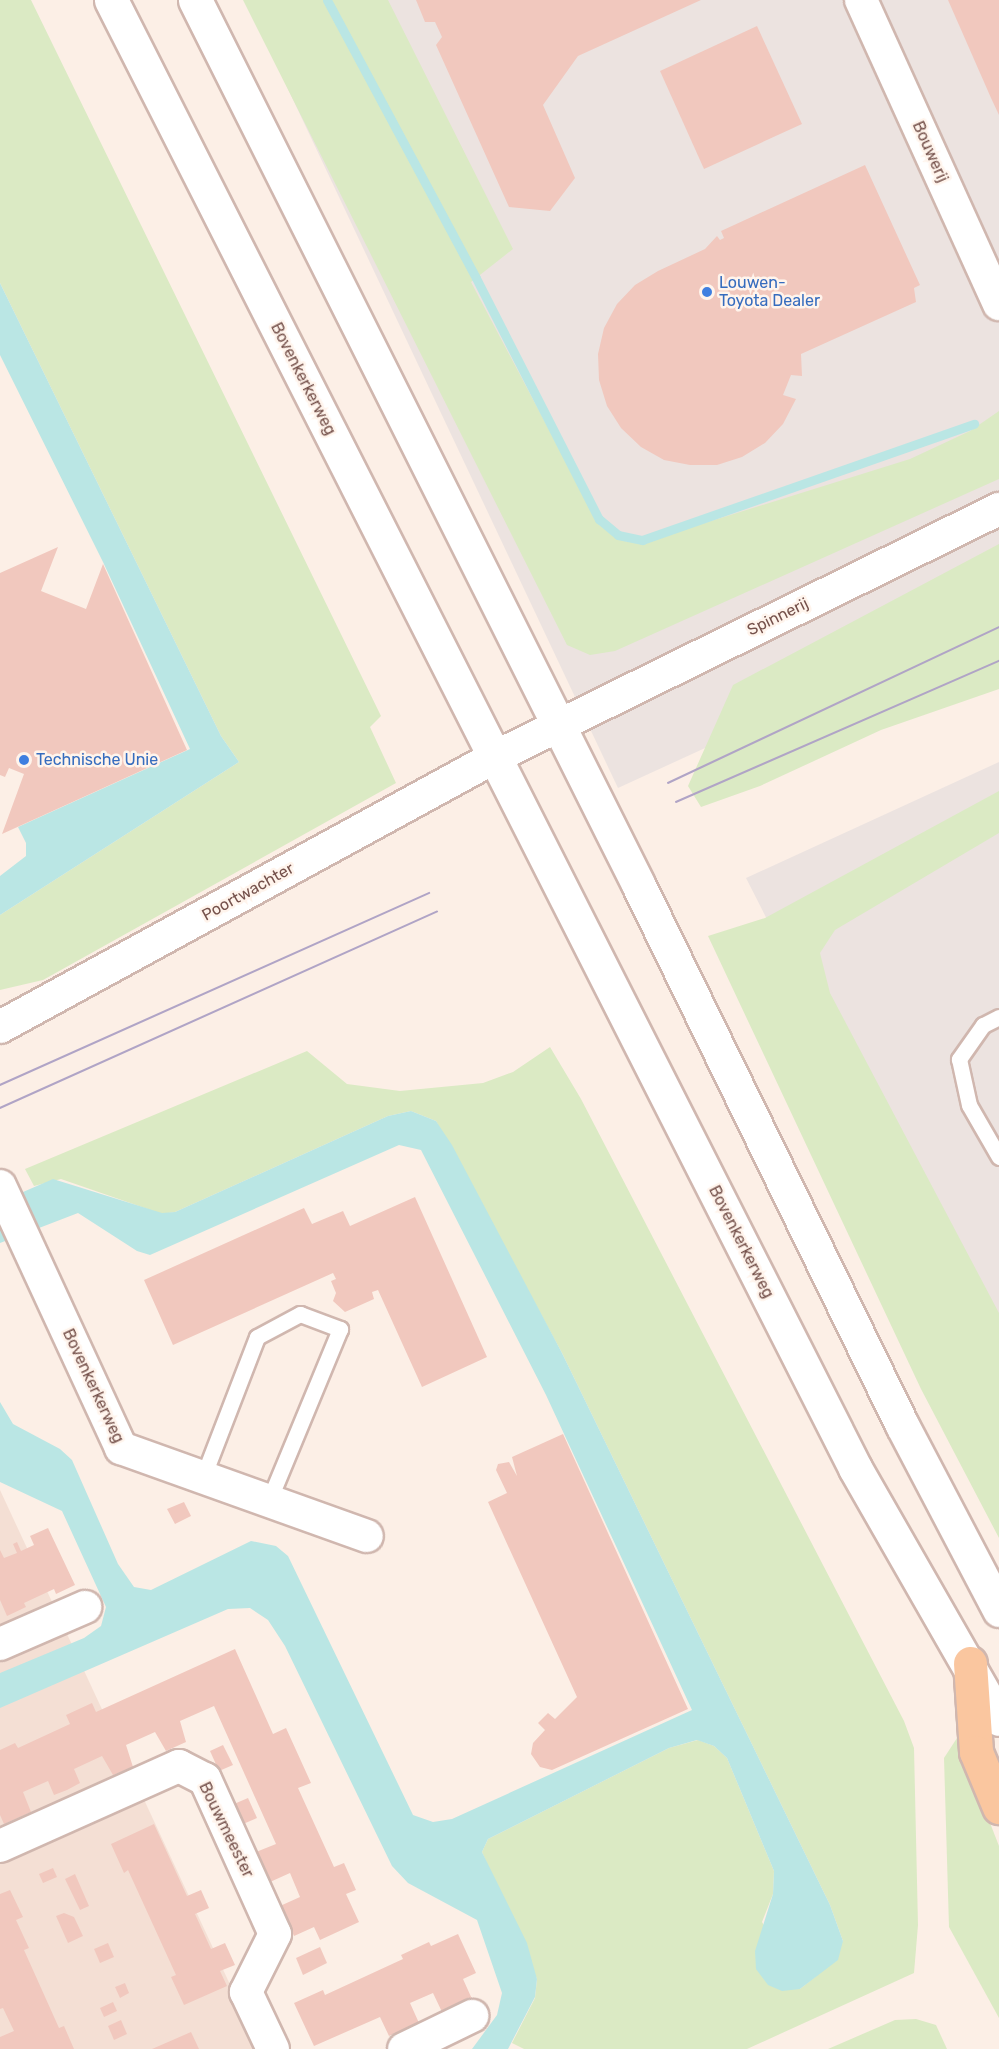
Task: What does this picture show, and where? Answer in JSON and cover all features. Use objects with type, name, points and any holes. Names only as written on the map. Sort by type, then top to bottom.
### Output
[{"type":"main road","name":"Bovenkerkerweg","points":[[111,0],[855,1468],[970,1663],[999,1719]]},
{"type":"main road","points":[[195,0],[558,726],[902,1425],[999,1610]]},
{"type":"main road","points":[[970,1663],[976,1752],[999,1807]]},
{"type":"street","name":"Bouwerij","points":[[861,0],[999,304]]},
{"type":"street","name":"Spinnerij","points":[[558,726],[999,509]]},
{"type":"street","points":[[495,757],[558,726]]},
{"type":"street","name":"Poortwachter","points":[[0,1027],[495,757]]},
{"type":"street","name":"Bovenkerkerweg","points":[[0,1186],[121,1448],[367,1536]]},
{"type":"street","points":[[0,1644],[85,1607]]},
{"type":"street","name":"Bouwmeester","points":[[0,1846],[178,1766],[205,1779],[274,1934],[246,1992],[273,2049]]},
{"type":"street","points":[[404,2049],[472,2016]]},
{"type":"lane","points":[[999,1017],[983,1025],[959,1059],[969,1105],[999,1157]]},
{"type":"lane","points":[[203,1477],[257,1337],[300,1314],[340,1329],[269,1500]]},
{"type":"shaded area","points":[[246,0],[999,0],[999,613],[618,788]]},
{"type":"shaded area","points":[[999,762],[999,1375],[746,878]]},
{"type":"shaded area","points":[[0,1490],[260,2049],[0,2049]]},
{"type":"green space","points":[[0,0],[31,0],[381,716],[370,727],[396,783],[43,980],[0,990],[0,915],[239,762],[221,736],[0,283]]},
{"type":"green space","points":[[243,0],[388,0],[513,249],[471,282],[585,498],[608,531],[627,542],[679,531],[910,459],[970,431],[999,411],[999,479],[615,651],[590,655],[567,645]]},
{"type":"green space","points":[[999,544],[999,689],[881,730],[760,786],[701,807],[688,786],[733,685]]},
{"type":"green space","points":[[999,791],[999,833],[835,930],[820,953],[830,993],[999,1313],[999,1538],[921,1389],[708,936],[765,918]]},
{"type":"green space","points":[[550,1047],[581,1099],[904,1721],[914,1748],[918,1925],[914,1973],[747,2049],[524,2049],[512,2043],[535,1998],[537,1979],[482,1852],[488,1839],[669,1748],[698,1740],[714,1746],[727,1758],[774,1871],[773,1894],[762,1922],[800,1989],[815,1977],[843,1941],[830,1905],[562,1353],[436,1121],[411,1111],[388,1116],[175,1212],[162,1214],[61,1179],[34,1186],[25,1169],[307,1051],[347,1084],[400,1091],[483,1083],[513,1072]]},
{"type":"green space","points":[[957,1738],[999,1846],[999,2018],[949,1927],[944,1758]]},
{"type":"green space","points":[[916,2019],[936,2025],[947,2049],[828,2049],[895,2020]]},
{"type":"water","points":[[0,283],[221,736],[239,762],[0,915],[0,876],[26,856],[26,843],[18,827],[190,749],[103,562],[0,355]]},
{"type":"water","points":[[411,1111],[436,1121],[452,1145],[562,1353],[830,1905],[843,1941],[838,1960],[800,1989],[782,1991],[768,1985],[756,1969],[755,1951],[773,1894],[774,1871],[727,1758],[714,1746],[697,1740],[669,1748],[488,1839],[482,1852],[527,1943],[537,1979],[535,1997],[508,2049],[472,2049],[497,2015],[502,1993],[477,1920],[408,1883],[392,1866],[285,1646],[268,1620],[250,1608],[228,1609],[0,1708],[0,1673],[84,1638],[101,1626],[106,1607],[62,1511],[0,1482],[0,1402],[13,1424],[60,1449],[72,1460],[118,1564],[134,1587],[151,1590],[251,1541],[276,1546],[288,1556],[413,1815],[433,1822],[452,1819],[692,1710],[546,1395],[421,1150],[399,1145],[150,1255],[137,1251],[78,1213],[0,1243],[0,1202],[53,1179],[162,1213],[175,1212],[388,1116]]},
{"type":"building","points":[[416,0],[701,0],[578,56],[543,105],[575,178],[550,211],[509,207],[436,45],[442,37],[435,22],[425,22]]},
{"type":"building","points":[[948,0],[999,0],[999,115],[991,98]]},
{"type":"building","points":[[757,26],[802,124],[704,169],[660,71]]},
{"type":"building","points":[[865,165],[920,285],[914,288],[916,302],[801,354],[802,376],[791,375],[783,395],[796,399],[783,424],[765,443],[742,457],[717,465],[690,465],[664,460],[641,447],[621,428],[607,406],[599,380],[598,354],[604,328],[617,304],[635,285],[658,271],[705,249],[717,236],[720,240],[724,238],[721,231]]},
{"type":"building","points":[[58,547],[41,591],[86,609],[103,564],[187,750],[2,834],[24,774],[9,768],[5,777],[0,775],[0,573]]},
{"type":"building","points":[[415,1197],[487,1357],[422,1387],[378,1290],[372,1292],[374,1299],[345,1312],[333,1301],[336,1293],[331,1281],[336,1279],[333,1273],[173,1345],[144,1280],[304,1208],[312,1224],[343,1211],[350,1226]]},
{"type":"building","points":[[563,1434],[688,1709],[552,1770],[540,1767],[531,1754],[533,1743],[545,1730],[538,1723],[548,1713],[555,1719],[577,1697],[488,1502],[507,1493],[496,1470],[498,1464],[509,1462],[517,1476],[512,1457]]},
{"type":"building","points":[[184,1502],[191,1516],[175,1524],[167,1509]]},
{"type":"building","points":[[48,1528],[75,1585],[56,1594],[54,1589],[24,1603],[26,1607],[7,1616],[0,1600],[0,1550],[4,1558],[17,1553],[13,1544],[17,1542],[21,1551],[34,1545],[30,1536]]},
{"type":"building","points":[[235,1649],[273,1734],[286,1728],[311,1783],[298,1788],[334,1867],[344,1863],[356,1890],[346,1894],[359,1922],[320,1940],[314,1927],[294,1936],[280,1906],[300,1897],[290,1873],[270,1882],[256,1852],[276,1844],[214,1706],[180,1721],[186,1742],[166,1751],[155,1732],[126,1745],[133,1767],[113,1775],[102,1756],[74,1769],[80,1783],[67,1790],[54,1795],[48,1781],[23,1792],[31,1812],[4,1824],[0,1815],[0,1750],[15,1743],[18,1748],[70,1724],[66,1715],[92,1703],[96,1712]]},
{"type":"building","points":[[223,1745],[233,1765],[219,1771],[210,1751]]},
{"type":"building","points":[[248,1798],[257,1818],[243,1824],[234,1804]]},
{"type":"building","points":[[154,1824],[187,1896],[201,1890],[209,1908],[195,1914],[211,1949],[225,1943],[235,1965],[220,1971],[227,1986],[184,2005],[171,1977],[176,1975],[128,1870],[124,1873],[111,1844]]},
{"type":"building","points":[[53,1868],[57,1877],[43,1883],[39,1874]]},
{"type":"building","points":[[75,1874],[89,1906],[80,1910],[65,1879]]},
{"type":"building","points":[[10,1890],[23,1917],[16,1920],[29,1948],[24,1950],[59,2028],[64,2026],[74,2049],[0,2049],[0,2037],[14,2031],[3,2008],[0,2009],[0,1894]]},
{"type":"building","points":[[64,1913],[74,1917],[83,1936],[68,1943],[56,1916]]},
{"type":"building","points":[[458,1934],[476,1973],[463,1979],[472,1999],[442,2012],[433,1993],[410,2003],[419,2023],[389,2036],[380,2017],[314,2046],[294,2003],[323,1990],[325,1995],[403,1959],[401,1955],[429,1942],[431,1946]]},
{"type":"building","points":[[108,1943],[114,1957],[100,1963],[94,1949]]},
{"type":"building","points":[[320,1947],[327,1963],[303,1975],[296,1958]]},
{"type":"building","points":[[125,1983],[129,1993],[120,1998],[115,1987]]},
{"type":"building","points":[[113,2002],[117,2011],[104,2017],[100,2008]]},
{"type":"building","points":[[121,2020],[127,2034],[114,2040],[108,2026]]},
{"type":"building","points":[[191,2032],[199,2049],[152,2049]]},
{"type":"waterway","points":[[327,0],[476,278],[599,519],[618,535],[642,540],[974,424]]},
{"type":"tram line","points":[[668,783],[999,627]]},
{"type":"tram line","points":[[676,802],[999,661]]},
{"type":"tram line","points":[[0,1085],[429,893]]},
{"type":"tram line","points":[[0,1108],[437,912]]},
{"type":"place","name":"Louwen- Toyota Dealer","points":[[707,292]]},
{"type":"place","name":"Technische Unie","points":[[24,760]]}]
